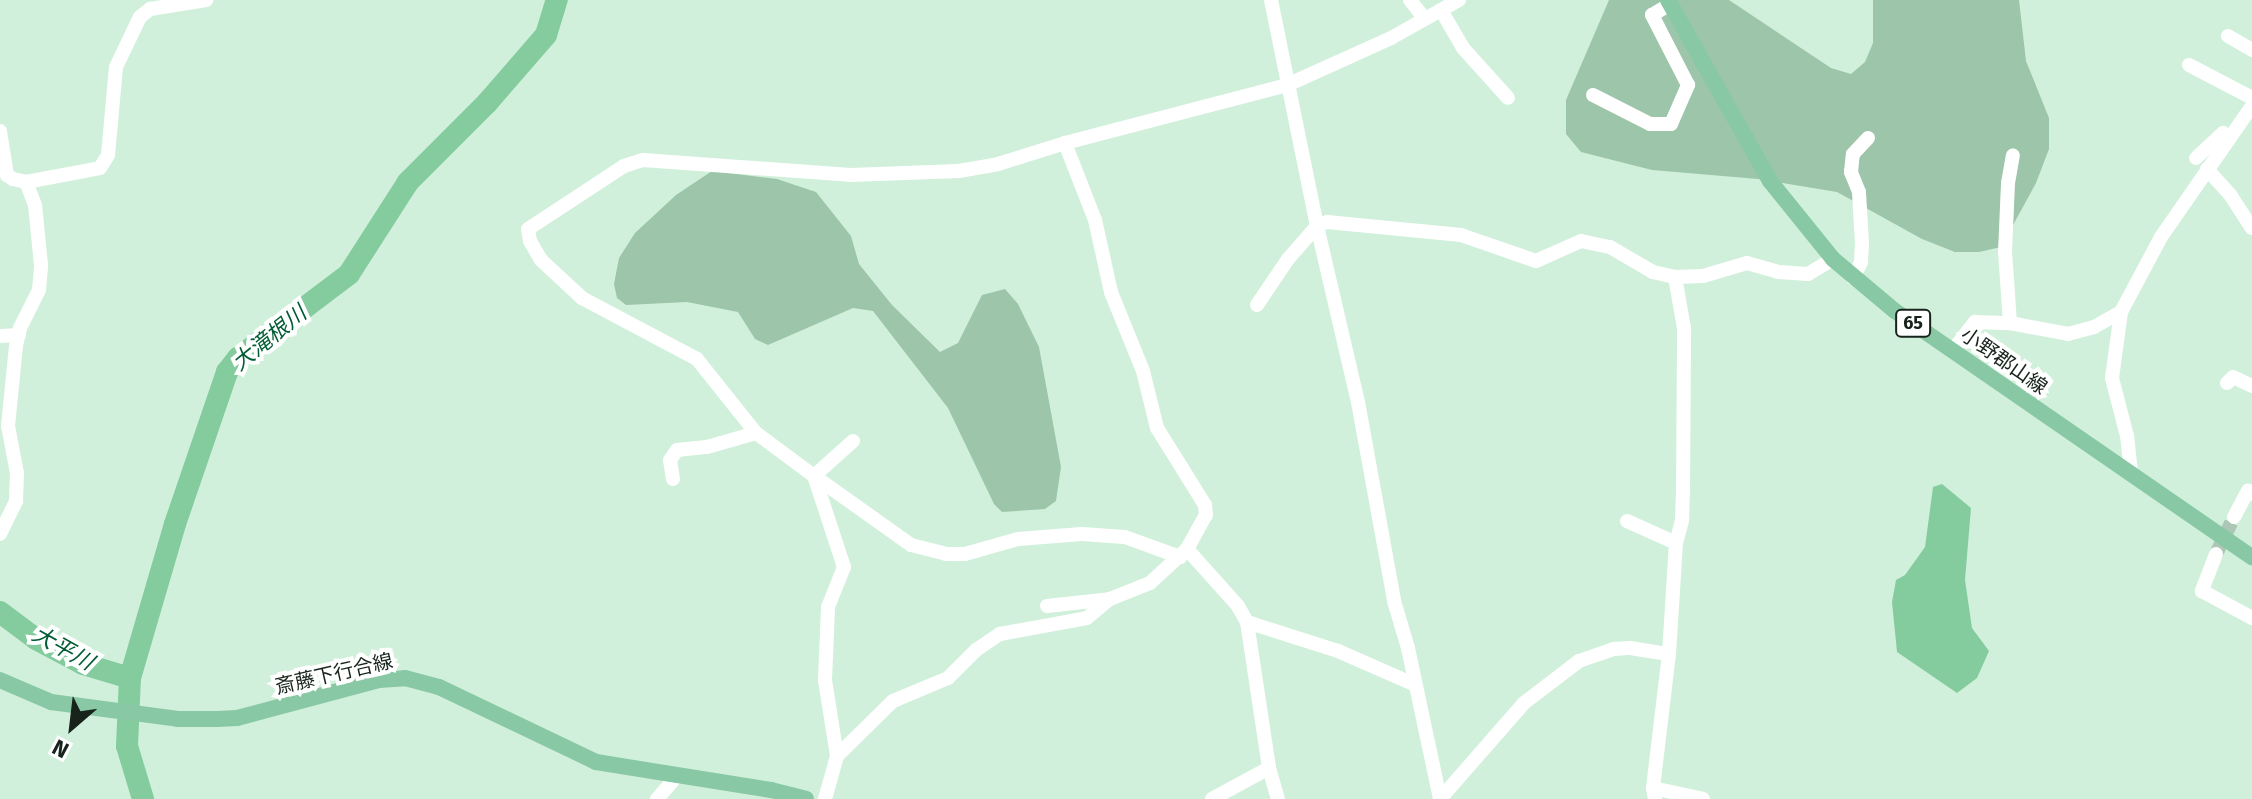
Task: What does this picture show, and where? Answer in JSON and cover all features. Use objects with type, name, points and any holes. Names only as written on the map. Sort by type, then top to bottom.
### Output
[{"type":"main road","name":"小野郡山線","points":[[1669,2],[1770,181],[1833,259],[1853,278],[1953,350],[2252,557]]},
{"type":"main road","name":"斎藤下行合線","points":[[0,680],[38,699],[91,709],[172,718],[237,718],[379,680],[405,678],[439,687],[596,762],[771,790],[806,799]]},
{"type":"street","points":[[0,131],[7,175],[26,182],[100,168],[108,155],[116,67],[140,17],[150,9],[206,0]]},
{"type":"street","points":[[1271,0],[1317,226],[1358,402],[1413,684],[1440,799]]},
{"type":"street","points":[[1410,0],[1425,19]]},
{"type":"street","points":[[825,799],[837,756],[825,680],[828,607],[844,567],[814,476],[809,468],[756,433],[697,359],[582,298],[541,260],[530,241],[528,229],[624,166],[643,160],[774,172],[921,174],[998,164],[1065,143],[1287,85],[1458,0]]},
{"type":"street","points":[[1593,95],[1650,124],[1671,124],[1688,85],[1652,15],[1669,2]]},
{"type":"street","points":[[1441,10],[1463,48],[1508,98]]},
{"type":"street","points":[[2228,36],[2252,50]]},
{"type":"street","points":[[2189,65],[2251,105]]},
{"type":"street","points":[[2196,158],[2213,146],[2251,105]]},
{"type":"street","points":[[2131,473],[2127,436],[2112,378],[2121,312],[2161,237],[2251,105]]},
{"type":"street","points":[[1853,278],[1861,262],[1862,243],[1859,192],[1851,172],[1853,154],[1868,138]]},
{"type":"street","points":[[1047,606],[1110,599],[1150,583],[1184,553],[1206,515],[1205,505],[1157,428],[1143,371],[1111,292],[1095,220],[1065,143]]},
{"type":"street","points":[[2010,323],[2005,252],[2008,183],[2013,155]]},
{"type":"street","points":[[2207,169],[2231,196],[2252,228]]},
{"type":"street","points":[[0,534],[12,513],[17,488],[4,421],[19,335],[39,290],[41,265],[35,205],[26,182]]},
{"type":"street","points":[[1257,305],[1288,259],[1317,226],[1344,223],[1461,235],[1536,261],[1581,241],[1610,247],[1653,272],[1675,277],[1703,276],[1747,263],[1778,272],[1808,274],[1833,259]]},
{"type":"street","points":[[1675,277],[1684,328],[1686,392],[1682,520],[1676,543],[1669,654],[1654,794],[1703,799]]},
{"type":"street","points":[[1953,350],[1975,322],[2010,323],[2068,334],[2094,327],[2121,312]]},
{"type":"street","points":[[0,336],[19,335]]},
{"type":"street","points":[[2227,383],[2233,377],[2252,386]]},
{"type":"street","points":[[673,479],[670,460],[677,450],[707,447],[756,433]]},
{"type":"street","points":[[814,476],[853,441]]},
{"type":"street","points":[[814,476],[906,542],[924,550],[965,554],[1018,539],[1082,534],[1125,537],[1184,553],[1238,606],[1247,622],[1269,768],[1278,799]]},
{"type":"street","points":[[2234,517],[2248,491],[2252,494]]},
{"type":"street","points":[[1627,521],[1676,543]]},
{"type":"street","points":[[2216,554],[2202,591],[2252,618]]},
{"type":"street","points":[[837,756],[893,701],[948,678],[976,650],[1000,634],[1087,618],[1110,599]]},
{"type":"street","points":[[1247,622],[1338,651],[1413,684]]},
{"type":"street","points":[[1440,799],[1524,703],[1579,661],[1614,649],[1669,654]]},
{"type":"street","points":[[1212,799],[1269,768]]},
{"type":"street","points":[[657,799],[677,776]]},
{"type":"shaded area","points":[[1609,0],[1729,0],[1831,68],[1851,74],[1865,62],[1873,43],[1873,0],[2019,0],[2026,61],[2049,118],[2049,149],[2036,183],[2001,247],[1979,252],[1955,252],[1922,239],[1837,192],[1758,179],[1652,170],[1581,152],[1566,134],[1566,100]]},
{"type":"shaded area","points":[[712,171],[777,179],[816,192],[851,236],[859,264],[892,305],[940,352],[958,343],[982,295],[1005,289],[1018,304],[1039,347],[1061,467],[1056,501],[1045,509],[1002,512],[994,504],[948,408],[873,311],[853,308],[768,345],[755,339],[738,312],[687,302],[626,305],[617,298],[614,284],[619,258],[635,233],[676,195]]},
{"type":"shaded area","points":[[1942,484],[1971,508],[1965,580],[1972,628],[1989,651],[1977,678],[1957,693],[1897,652],[1892,602],[1896,580],[1905,575],[1925,547],[1933,487]]},
{"type":"waterway","name":"大滝根川","points":[[143,799],[127,746],[130,678],[175,524],[227,372],[238,358],[349,274],[408,182],[487,103],[546,35],[557,0]]},
{"type":"waterway","name":"大平川","points":[[0,612],[36,639],[83,664],[130,678]]},
{"type":"tunnel","points":[[2216,554],[2234,517]]}]
